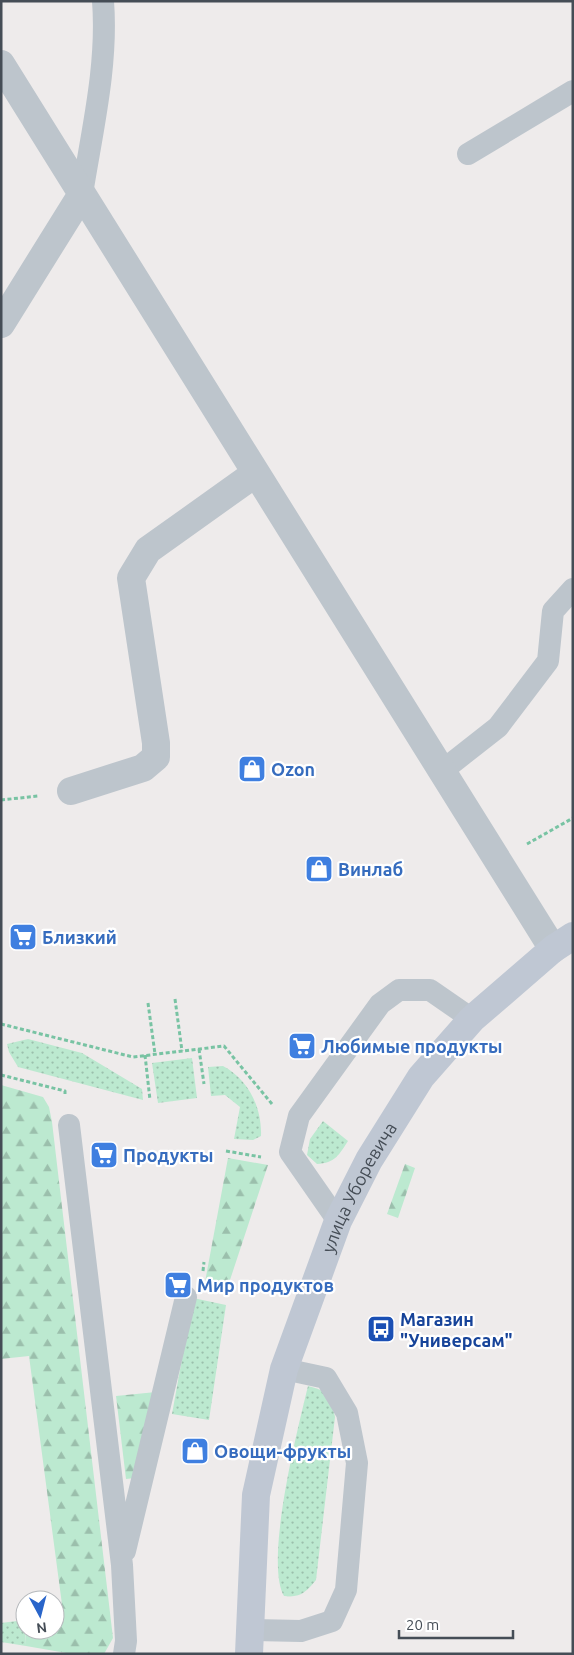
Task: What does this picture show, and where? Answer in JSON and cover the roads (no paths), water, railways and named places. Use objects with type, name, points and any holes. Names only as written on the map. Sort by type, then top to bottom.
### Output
[{"type":"main road","name":"улица Уборевича","points":[[249,1642],[256,1495],[284,1369],[338,1221],[369,1160],[422,1077],[472,1019],[563,943]]},
{"type":"street","points":[[1,64],[498,861],[563,943]]},
{"type":"street","points":[[1,324],[82,194]]},
{"type":"street","points":[[60,792],[143,768],[156,757],[156,743],[130,578],[148,550],[256,473]]},
{"type":"lane","points":[[82,194],[99,90],[105,19],[103,1]]},
{"type":"lane","points":[[468,154],[573,91]]},
{"type":"lane","points":[[442,771],[498,727],[548,661],[553,611],[573,589]]},
{"type":"lane","points":[[338,1221],[290,1152],[299,1116],[380,1004],[399,990],[430,990],[472,1019]]},
{"type":"lane","points":[[69,1125],[122,1565],[126,1641],[124,1654]]},
{"type":"lane","points":[[122,1565],[186,1297]]},
{"type":"lane","points":[[249,1642],[301,1632],[332,1621],[346,1590],[356,1462],[347,1413],[326,1378],[284,1369]]},
{"type":"place","name":"Ozon","points":[[252,769]]},
{"type":"place","name":"Винлаб","points":[[319,869]]},
{"type":"place","name":"Близкий","points":[[23,937]]},
{"type":"place","name":"Любимые продукты","points":[[302,1046]]},
{"type":"place","name":"Продукты","points":[[104,1155]]},
{"type":"place","name":"Мир продуктов","points":[[178,1285]]},
{"type":"place","name":"Магазин \"Универсам\"","points":[[381,1329]]},
{"type":"place","name":"Овощи-фрукты","points":[[195,1451]]}]
